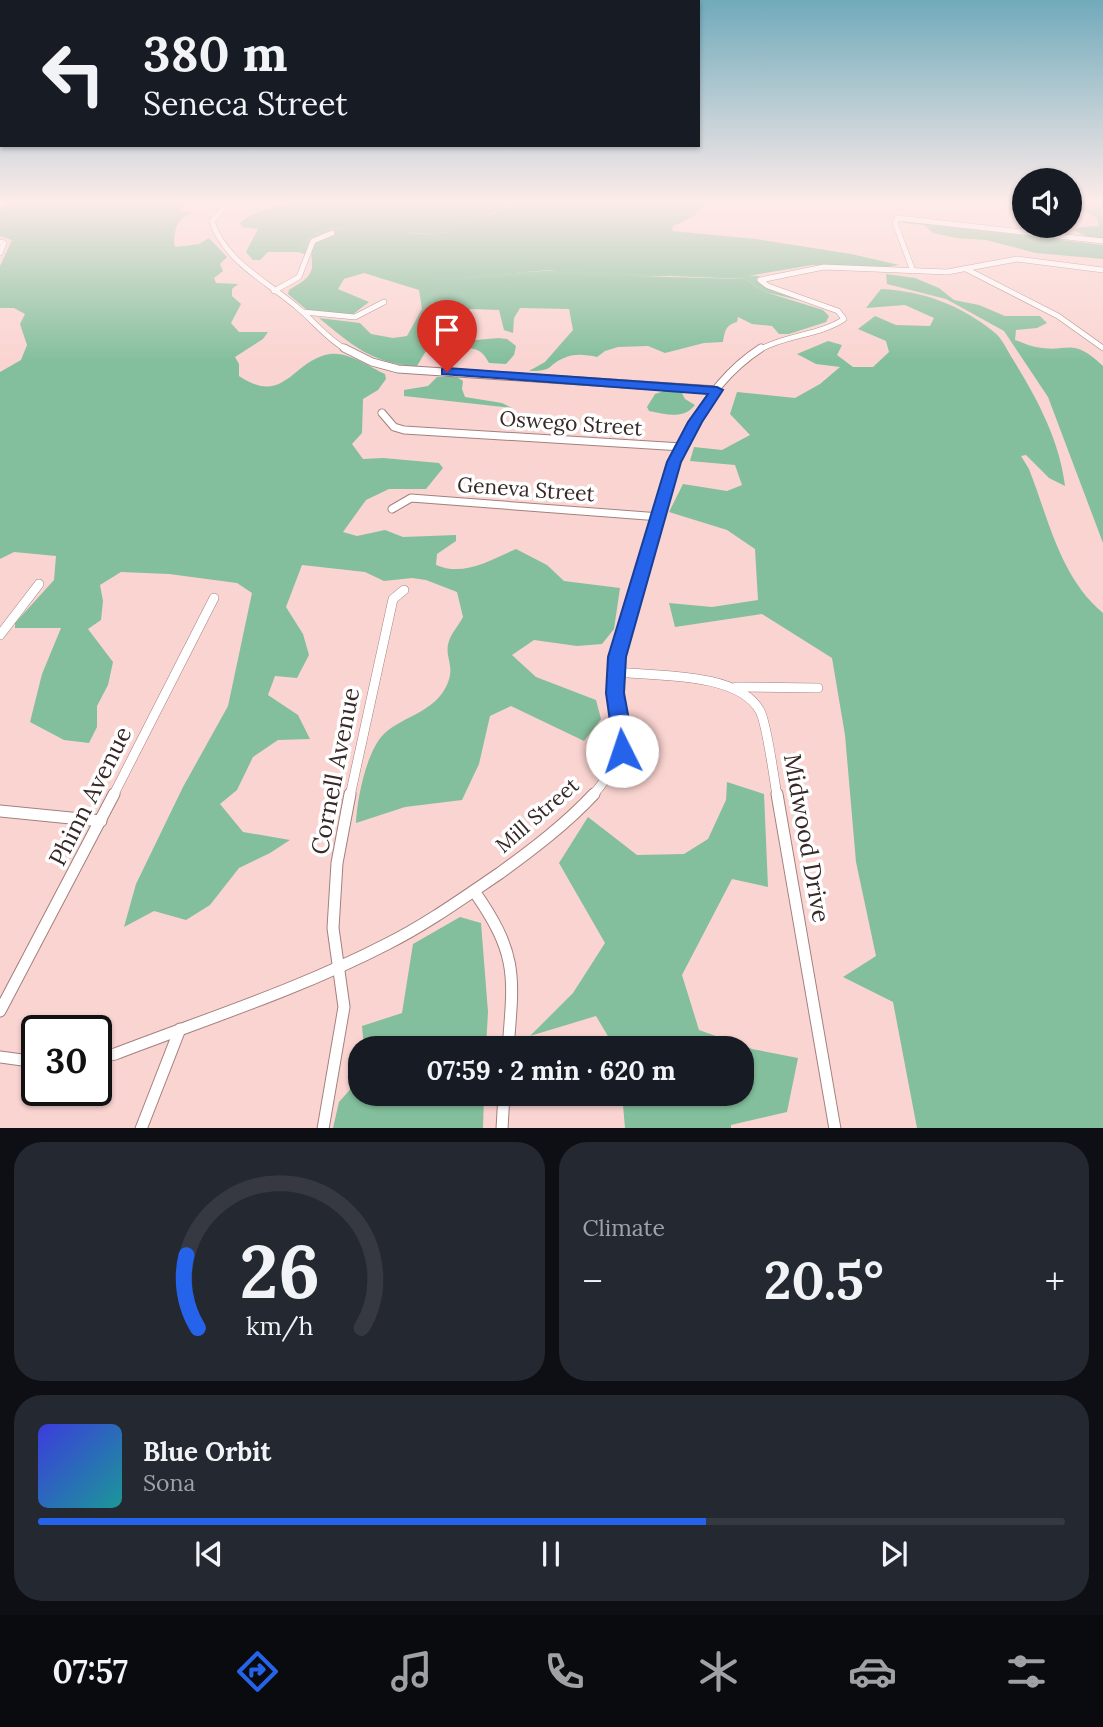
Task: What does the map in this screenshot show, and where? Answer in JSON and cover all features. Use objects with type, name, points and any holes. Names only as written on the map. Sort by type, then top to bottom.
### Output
[{"type":"street","points":[[235,256],[274,291],[303,312],[330,340],[379,365],[717,390]]},
{"type":"street","points":[[274,291],[295,282],[307,256]]},
{"type":"street","points":[[907,256],[913,271],[966,269],[994,261],[1017,259],[1103,270]]},
{"type":"street","name":"Mill Street","points":[[112,1055],[339,967],[389,943],[474,891],[561,825],[610,774],[622,751],[615,672],[665,492],[681,447],[733,370],[764,347],[837,324],[844,319],[840,312],[768,286],[760,280],[824,267],[913,271]]},
{"type":"street","points":[[966,269],[1058,316],[1103,348]]},
{"type":"street","points":[[303,312],[356,317],[373,312],[384,302]]},
{"type":"street","name":"Oswego Street","points":[[382,413],[394,427],[404,430],[681,447]]},
{"type":"street","name":"Geneva Street","points":[[392,509],[411,498],[660,517]]},
{"type":"street","points":[[0,635],[39,584]]},
{"type":"street","name":"Cornell Avenue","points":[[323,1128],[344,1007],[333,928],[337,863],[361,737],[393,599],[404,590]]},
{"type":"street","name":"Phinn Avenue","points":[[0,1011],[101,821],[214,598]]},
{"type":"street","name":"Midwood Drive","points":[[615,672],[680,677],[733,687],[754,702],[761,712],[766,727],[835,1128]]},
{"type":"street","points":[[733,687],[818,688]]},
{"type":"street","points":[[0,811],[101,821]]},
{"type":"street","points":[[474,891],[492,918],[509,956],[512,989],[509,1036]]},
{"type":"street","points":[[141,1128],[180,1029]]},
{"type":"street","points":[[0,1057],[21,1060]]},
{"type":"street","points":[[502,1128],[503,1106]]},
{"type":"green space","points":[[5,256],[226,256],[220,264],[223,271],[214,278],[216,283],[238,284],[232,289],[232,296],[241,304],[231,323],[239,332],[268,332],[263,339],[235,357],[239,364],[239,376],[255,384],[278,384],[306,364],[330,354],[351,357],[385,374],[386,379],[378,390],[363,399],[362,433],[352,444],[363,459],[439,463],[443,468],[426,489],[389,489],[366,500],[343,532],[357,536],[385,530],[403,537],[456,535],[456,541],[437,554],[436,565],[457,569],[477,566],[516,549],[547,565],[564,581],[620,588],[614,629],[602,644],[577,646],[534,640],[512,655],[536,677],[596,700],[601,719],[584,741],[511,706],[490,716],[479,764],[462,800],[405,807],[356,823],[358,800],[373,749],[386,732],[431,705],[443,692],[450,676],[449,641],[463,617],[457,592],[426,580],[412,578],[384,581],[365,572],[302,565],[286,607],[303,634],[309,655],[297,678],[275,676],[268,695],[298,715],[310,739],[278,740],[253,757],[237,790],[220,804],[243,832],[290,840],[239,868],[210,905],[186,920],[154,911],[124,927],[136,884],[183,787],[228,706],[252,593],[237,583],[169,574],[121,572],[100,585],[103,601],[101,620],[88,629],[113,662],[108,685],[97,706],[97,727],[89,743],[64,740],[30,722],[42,674],[61,628],[15,628],[15,623],[54,580],[56,556],[14,552],[0,559],[0,372],[21,360],[27,345],[20,324],[25,314],[14,308],[0,308],[0,266]]},
{"type":"green space","points":[[249,256],[264,256],[260,260],[253,260]]},
{"type":"green space","points":[[312,256],[858,256],[899,265],[812,265],[742,277],[550,270],[415,281],[555,274],[744,279],[765,292],[823,310],[829,316],[826,322],[789,334],[779,334],[772,326],[752,324],[738,317],[737,322],[730,325],[724,334],[723,342],[704,343],[665,353],[648,346],[618,347],[597,357],[568,356],[547,369],[537,371],[529,371],[545,362],[573,330],[569,309],[520,308],[514,318],[513,333],[504,330],[499,310],[471,309],[459,313],[459,322],[452,334],[432,341],[417,366],[401,364],[375,357],[353,345],[319,318],[360,323],[371,334],[393,338],[407,336],[422,309],[419,290],[364,273],[344,279],[338,289],[369,302],[352,315],[308,311],[288,294],[289,290],[309,275]]},
{"type":"green space","points":[[1065,256],[1103,256],[1103,259]]},
{"type":"green space","points":[[572,269],[760,276],[756,279],[768,289],[802,301],[765,292],[744,279],[670,276],[414,282],[418,279]]},
{"type":"green space","points":[[886,274],[915,278],[939,288],[954,300],[979,305],[1005,316],[1040,316],[1047,323],[1037,328],[1016,330],[1015,340],[1047,349],[1076,348],[1103,366],[1103,543],[1048,397],[1004,331],[946,299],[887,284]]},
{"type":"green space","points":[[881,289],[927,296],[955,307],[981,322],[1002,341],[1046,419],[1058,452],[1065,486],[1049,478],[1026,455],[1021,456],[1029,469],[1066,565],[1088,599],[1103,613],[1103,1128],[917,1128],[893,1002],[843,977],[876,956],[856,862],[845,735],[832,658],[762,614],[675,627],[669,603],[712,607],[758,600],[755,549],[727,530],[669,512],[683,484],[727,491],[742,485],[735,465],[690,461],[694,447],[722,450],[750,435],[730,414],[737,392],[795,398],[820,384],[840,367],[816,364],[797,354],[828,341],[842,345],[837,355],[853,367],[873,367],[889,352],[886,341],[858,329],[875,316],[896,325],[930,326],[934,318],[905,305],[866,308]]},
{"type":"green space","points":[[507,339],[516,346],[514,355],[506,364],[489,363],[485,356],[475,349],[446,347],[452,342]]},
{"type":"green space","points":[[437,377],[457,377],[463,381],[465,397],[502,403],[512,408],[404,396],[404,390],[428,386]]},
{"type":"green space","points":[[667,390],[682,393],[685,399],[695,405],[680,414],[649,411],[647,407],[655,394]]},
{"type":"green space","points":[[727,782],[764,794],[768,887],[732,879],[682,975],[699,1030],[716,1036],[608,1036],[596,1016],[530,1036],[573,993],[605,943],[559,863],[588,817],[637,855],[684,854],[708,839],[726,800]]},
{"type":"green space","points":[[460,917],[481,923],[488,1012],[487,1036],[363,1036],[362,1026],[402,1013],[413,944]]},
{"type":"green space","points":[[754,1049],[798,1058],[787,1112],[731,1125],[731,1128],[625,1128],[623,1106],[754,1106]]},
{"type":"green space","points":[[348,1092],[348,1106],[484,1106],[483,1128],[333,1128],[339,1102]]},
{"type":"route","points":[[447,372],[717,390],[695,422],[674,462],[617,657],[615,693],[622,751]]}]
